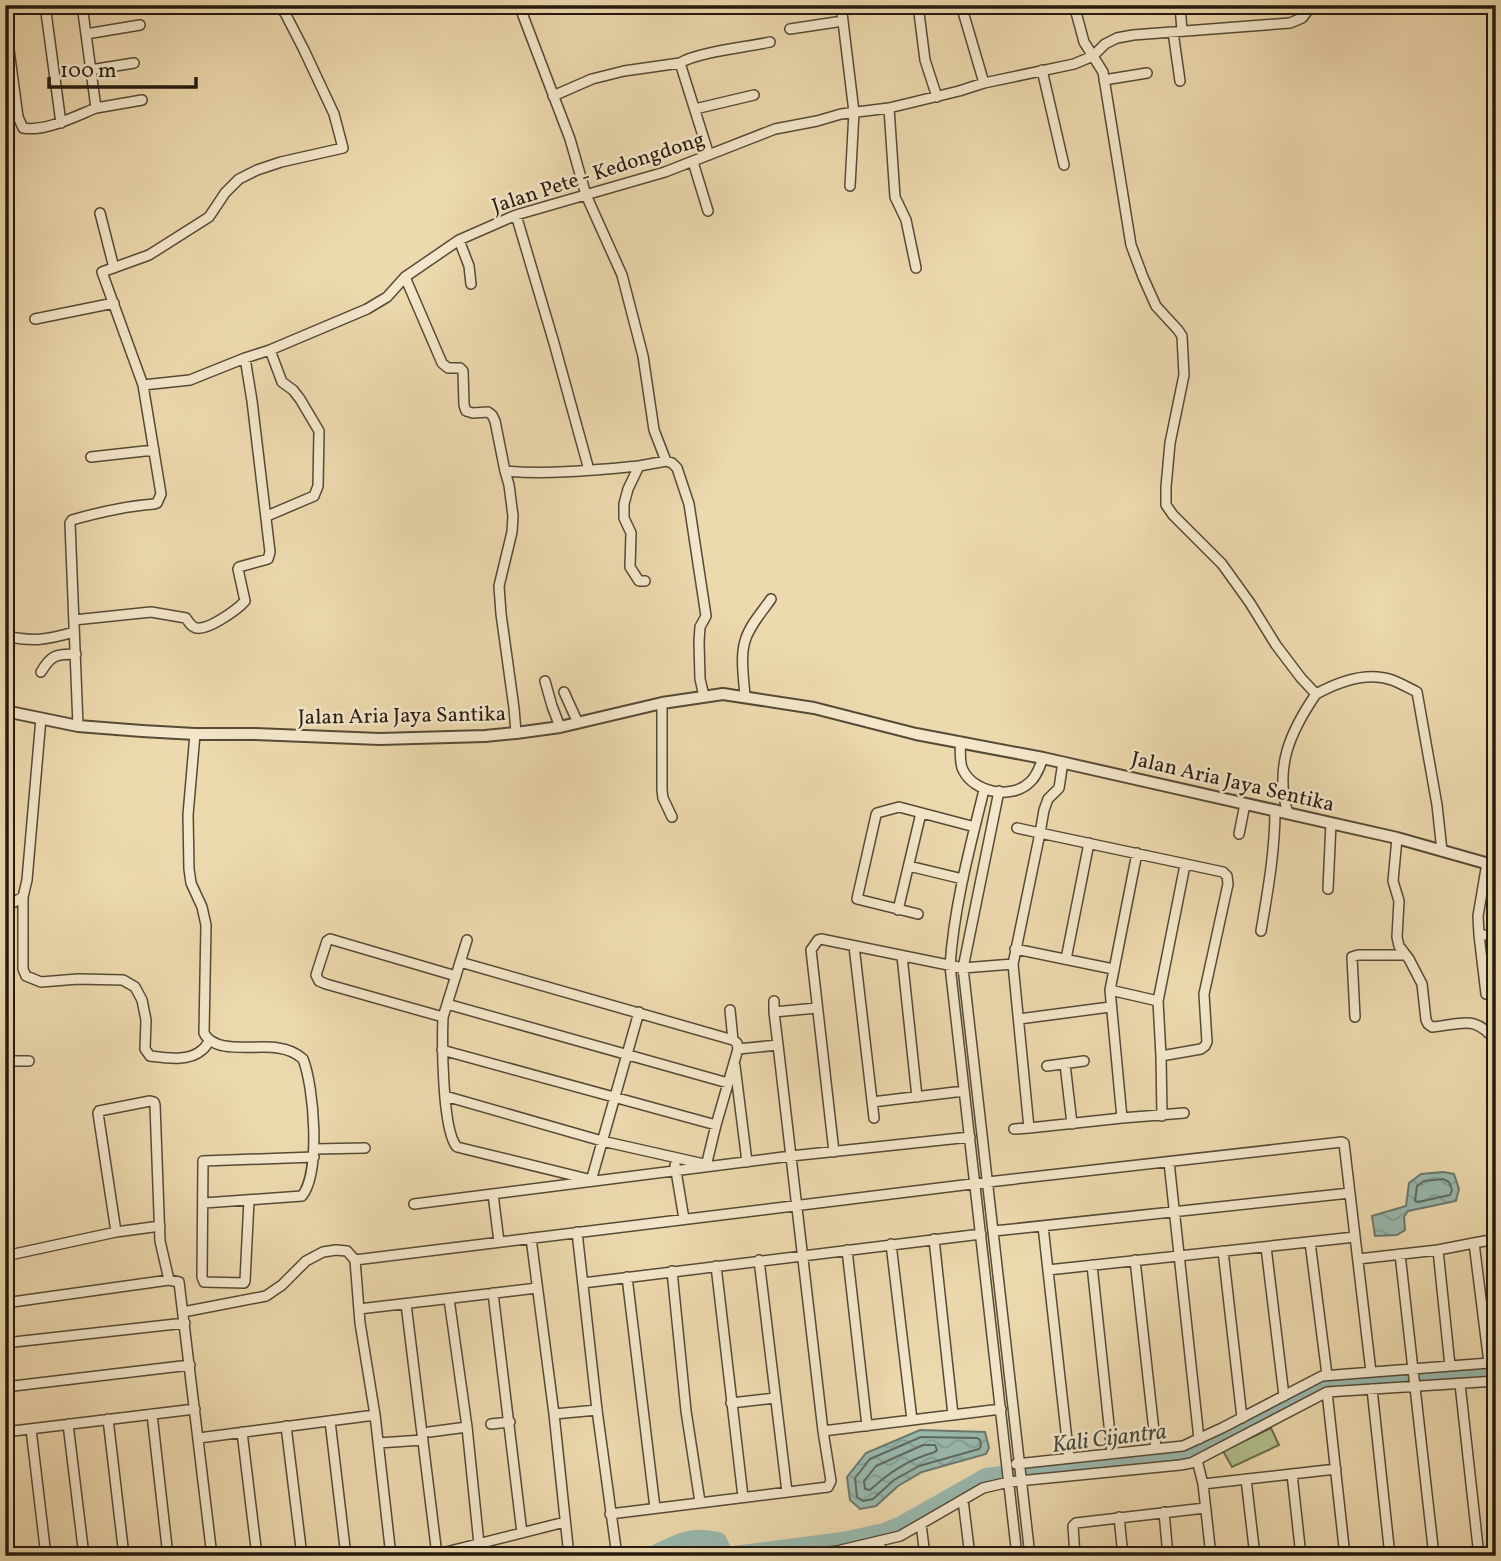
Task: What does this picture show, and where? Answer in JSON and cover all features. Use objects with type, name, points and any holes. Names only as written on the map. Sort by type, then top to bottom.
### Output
[{"type":"street","points":[[45,5],[61,123]]},
{"type":"street","points":[[82,5],[96,108]]},
{"type":"street","points":[[78,726],[70,523],[72,520],[127,506],[157,503],[161,494],[143,385],[102,272],[149,255],[209,217],[239,179],[261,167],[343,148],[329,103],[285,13],[277,5]]},
{"type":"street","points":[[519,5],[570,139],[586,195],[625,284],[640,340],[654,430],[666,461]]},
{"type":"street","points":[[841,5],[854,112],[850,186]]},
{"type":"street","points":[[918,5],[925,60],[937,97]]},
{"type":"street","points":[[961,5],[984,83]]},
{"type":"street","points":[[1074,5],[1084,42],[1103,72],[1131,245],[1156,306],[1178,330],[1183,344],[1184,375],[1170,443],[1166,505],[1172,515],[1222,564],[1276,645],[1316,694]]},
{"type":"street","points":[[1180,5],[1180,81]]},
{"type":"street","name":"Jalan Pete - Kedongdong","points":[[143,385],[190,380],[270,350],[378,303],[387,297],[405,276],[459,240],[516,215],[693,162],[775,130],[854,112],[889,108],[984,83],[1074,64],[1093,56],[1105,44],[1117,38],[1290,23],[1302,19],[1312,5]]},
{"type":"street","points":[[790,29],[843,21]]},
{"type":"street","points":[[5,22],[20,125],[23,128],[61,123],[96,108],[142,100]]},
{"type":"street","points":[[86,34],[140,25]]},
{"type":"street","points":[[553,96],[592,79],[624,71],[680,63],[706,54],[770,42]]},
{"type":"street","points":[[90,70],[134,63]]},
{"type":"street","points":[[680,63],[709,155]]},
{"type":"street","points":[[1042,70],[1064,165]]},
{"type":"street","points":[[1104,80],[1147,74]]},
{"type":"street","points":[[695,109],[754,96]]},
{"type":"street","points":[[889,108],[895,197],[906,220],[916,268]]},
{"type":"street","points":[[693,162],[708,211]]},
{"type":"street","points":[[100,214],[114,268]]},
{"type":"street","points":[[516,215],[589,471]]},
{"type":"street","points":[[459,240],[469,266],[471,284]]},
{"type":"street","points":[[405,276],[442,363],[448,368],[463,370],[466,411],[488,412],[493,417],[509,485],[513,526],[499,586],[516,733]]},
{"type":"street","points":[[35,319],[114,303]]},
{"type":"street","points":[[267,516],[314,496],[318,486],[319,462],[319,431],[300,399],[282,382],[270,350]]},
{"type":"street","points":[[74,620],[151,612],[186,618],[194,627],[200,629],[206,628],[246,601],[238,569],[241,565],[268,559],[270,556],[253,401],[245,358]]},
{"type":"street","points":[[91,457],[153,450]]},
{"type":"street","points":[[505,471],[589,471],[666,461],[673,463],[689,504],[706,616],[700,627],[699,642],[700,679],[704,696]]},
{"type":"street","points":[[639,466],[625,499],[624,518],[631,533],[630,567],[636,579],[645,581]]},
{"type":"street","points":[[745,697],[745,640],[749,629],[771,599]]},
{"type":"street","points":[[5,636],[22,640],[47,640],[74,632]]},
{"type":"street","points":[[41,672],[54,657],[60,654],[76,654]]},
{"type":"street","points":[[1289,813],[1282,783],[1286,751],[1316,694],[1335,684],[1368,677],[1390,679],[1417,692],[1437,805],[1442,851]]},
{"type":"street","points":[[545,681],[560,727]]},
{"type":"street","points":[[564,692],[578,723]]},
{"type":"street","name":"Jalan Aria Jaya Santika","points":[[5,711],[78,726],[195,734],[380,739],[516,733],[560,727],[662,703],[723,694],[814,708],[916,734],[960,742]]},
{"type":"street","points":[[662,703],[662,790],[672,817]]},
{"type":"street","points":[[41,718],[27,880],[23,897],[23,969],[26,976],[41,982],[123,980],[135,987],[142,1000],[146,1020],[145,1049],[150,1056],[185,1058],[201,1052],[209,1041]]},
{"type":"street","points":[[195,734],[188,815],[189,869],[191,883],[202,907],[206,925],[204,1033],[209,1041],[219,1045],[277,1048],[303,1059],[312,1105],[314,1153],[307,1190],[302,1196],[204,1203]]},
{"type":"street","points":[[960,742],[961,768],[970,780],[984,790],[1017,791],[1030,783],[1043,758]]},
{"type":"street","name":"Jalan Aria Jaya Sentika","points":[[960,742],[1063,762],[1331,822],[1491,864]]},
{"type":"street","points":[[1029,1128],[1013,964],[1044,810],[1048,799],[1059,788],[1063,762]]},
{"type":"street","points":[[984,790],[963,879],[950,965],[1017,1556]]},
{"type":"street","points":[[999,791],[963,968],[1030,1556]]},
{"type":"street","points":[[1239,834],[1245,804]]},
{"type":"street","points":[[918,914],[858,901],[856,898],[877,813],[899,807],[975,827]]},
{"type":"street","points":[[1261,930],[1272,866],[1275,810]]},
{"type":"street","points":[[898,910],[921,813]]},
{"type":"street","points":[[1328,889],[1331,822]]},
{"type":"street","points":[[1017,828],[1223,872],[1227,876],[1204,994],[1207,1038],[1205,1046],[1161,1056]]},
{"type":"street","points":[[1397,838],[1393,881],[1399,901],[1397,937],[1399,946],[1422,984],[1426,1020],[1430,1026],[1464,1021],[1472,1023],[1488,1031],[1496,1042]]},
{"type":"street","points":[[1066,959],[1088,843]]},
{"type":"street","points":[[1122,1118],[1110,990],[1137,853]]},
{"type":"street","points":[[1486,994],[1478,916],[1491,864]]},
{"type":"street","points":[[1162,1115],[1158,1001],[1185,865]]},
{"type":"street","points":[[909,866],[963,879]]},
{"type":"street","points":[[5,907],[23,897]]},
{"type":"street","points":[[1479,935],[1496,935]]},
{"type":"street","points":[[443,1017],[319,981],[316,975],[327,941],[333,940],[456,976]]},
{"type":"street","points":[[467,940],[443,1017],[445,1096],[451,1138],[457,1147],[591,1181]]},
{"type":"street","points":[[834,1152],[811,948],[818,940],[963,968],[1013,964]]},
{"type":"street","points":[[854,946],[874,1118]]},
{"type":"street","points":[[1015,950],[1113,969]]},
{"type":"street","points":[[1355,1017],[1352,957],[1406,955]]},
{"type":"street","points":[[902,956],[917,1097]]},
{"type":"street","points":[[460,962],[639,1012],[737,1043],[735,1061],[706,1165]]},
{"type":"street","points":[[1110,990],[1158,1001]]},
{"type":"street","points":[[610,1514],[830,1485],[774,1001]]},
{"type":"street","points":[[447,1004],[728,1083]]},
{"type":"street","points":[[1019,1019],[1110,1007]]},
{"type":"street","points":[[774,1012],[817,1008]]},
{"type":"street","points":[[730,1010],[733,1040]]},
{"type":"street","points":[[591,1181],[639,1012]]},
{"type":"street","points":[[738,1049],[778,1045]]},
{"type":"street","points":[[442,1050],[716,1125]]},
{"type":"street","points":[[5,1061],[29,1061]]},
{"type":"street","points":[[735,1061],[747,1162]]},
{"type":"street","points":[[1047,1066],[1084,1061]]},
{"type":"street","points":[[1065,1064],[1072,1124]]},
{"type":"street","points":[[872,1102],[964,1091]]},
{"type":"street","points":[[445,1096],[602,1142],[706,1165]]},
{"type":"street","points":[[116,1231],[98,1113],[154,1102],[160,1241],[169,1280]]},
{"type":"street","points":[[1014,1129],[1184,1113]]},
{"type":"street","points":[[414,1204],[706,1165],[970,1137]]},
{"type":"street","points":[[355,1260],[988,1182],[1342,1142],[1371,1372]]},
{"type":"street","points":[[249,1200],[246,1280],[244,1283],[204,1282],[204,1160],[365,1147]]},
{"type":"street","points":[[674,1157],[684,1219]]},
{"type":"street","points":[[1169,1162],[1199,1438]]},
{"type":"street","points":[[993,1231],[1350,1193]]},
{"type":"street","points":[[493,1194],[499,1242]]},
{"type":"street","points":[[5,1256],[116,1231],[160,1226]]},
{"type":"street","points":[[1043,1226],[1069,1458]]},
{"type":"street","points":[[577,1232],[617,1556]]},
{"type":"street","points":[[583,1283],[981,1234]]},
{"type":"street","points":[[1048,1270],[1355,1237]]},
{"type":"street","points":[[531,1238],[569,1556]]},
{"type":"street","points":[[934,1239],[953,1415]]},
{"type":"street","points":[[1358,1259],[1438,1250],[1496,1239]]},
{"type":"street","points":[[1310,1242],[1327,1375]]},
{"type":"street","points":[[1007,1467],[1183,1446],[1242,1418],[1311,1380],[1327,1375],[1492,1363],[1474,1243]]},
{"type":"street","points":[[891,1244],[912,1420]]},
{"type":"street","points":[[1266,1247],[1284,1395]]},
{"type":"street","points":[[847,1250],[867,1426]]},
{"type":"street","points":[[1438,1250],[1450,1366]]},
{"type":"street","points":[[183,1312],[266,1296],[282,1285],[306,1261],[323,1252],[347,1251],[355,1260],[391,1556]]},
{"type":"street","points":[[1223,1251],[1242,1418]]},
{"type":"street","points":[[1400,1254],[1434,1556]]},
{"type":"street","points":[[760,1260],[787,1492]]},
{"type":"street","points":[[1135,1261],[1156,1449]]},
{"type":"street","points":[[1092,1265],[1112,1453]]},
{"type":"street","points":[[716,1266],[743,1497]]},
{"type":"street","points":[[671,1271],[686,1411],[700,1503]]},
{"type":"street","points":[[627,1277],[655,1508]]},
{"type":"street","points":[[5,1303],[169,1280],[179,1282],[186,1322],[212,1556]]},
{"type":"street","points":[[359,1310],[537,1288]]},
{"type":"street","points":[[493,1293],[522,1533]]},
{"type":"street","points":[[449,1299],[467,1427],[479,1544]]},
{"type":"street","points":[[407,1304],[426,1436],[435,1555],[565,1522]]},
{"type":"street","points":[[5,1343],[186,1322]]},
{"type":"street","points":[[5,1387],[190,1365]]},
{"type":"street","points":[[800,1556],[837,1554],[900,1536],[983,1488],[1009,1480],[1180,1465],[1197,1460],[1327,1392],[1496,1381]]},
{"type":"street","points":[[1460,1384],[1479,1556]]},
{"type":"street","points":[[1372,1389],[1390,1556]]},
{"type":"street","points":[[1327,1392],[1345,1556]]},
{"type":"street","points":[[731,1403],[775,1398]]},
{"type":"street","points":[[5,1432],[195,1409]]},
{"type":"street","points":[[823,1431],[1000,1409]]},
{"type":"street","points":[[554,1414],[597,1410]]},
{"type":"street","points":[[152,1414],[168,1556]]},
{"type":"street","points":[[199,1438],[375,1415]]},
{"type":"street","points":[[108,1419],[124,1556]]},
{"type":"street","points":[[330,1421],[346,1556]]},
{"type":"street","points":[[491,1424],[510,1422]]},
{"type":"street","points":[[68,1424],[84,1556]]},
{"type":"street","points":[[286,1426],[302,1556]]},
{"type":"street","points":[[378,1443],[467,1427]]},
{"type":"street","points":[[31,1429],[46,1556]]},
{"type":"street","points":[[242,1432],[257,1556]]},
{"type":"street","points":[[1197,1460],[1203,1484],[1211,1556]]},
{"type":"street","points":[[1203,1484],[1335,1469]]},
{"type":"street","points":[[1292,1474],[1301,1556]]},
{"type":"street","points":[[1247,1479],[1255,1556]]},
{"type":"street","points":[[963,1500],[970,1556]]},
{"type":"street","points":[[1075,1556],[1073,1526],[1076,1523],[1205,1508]]},
{"type":"street","points":[[1164,1512],[1168,1556]]},
{"type":"street","points":[[1119,1517],[1123,1556]]},
{"type":"street","points":[[921,1524],[925,1556]]},
{"type":"street","points":[[880,1541],[881,1556]]},
{"type":"street","points":[[5,1547],[6,1556]]},
{"type":"green space","points":[[1271,1428],[1279,1445],[1232,1467],[1223,1451]]},
{"type":"water","points":[[1421,1174],[1454,1174],[1459,1189],[1456,1201],[1408,1211],[1404,1217],[1405,1230],[1397,1235],[1375,1236],[1372,1216],[1406,1206],[1409,1183]]},
{"type":"water","points":[[920,1430],[985,1432],[989,1448],[986,1454],[922,1472],[898,1486],[876,1506],[860,1509],[850,1500],[847,1477],[866,1453]]},
{"type":"waterway","name":"Kali Cijantra","points":[[726,1556],[843,1541],[884,1532],[986,1477],[1178,1454],[1217,1441],[1320,1384],[1496,1370]]},
{"type":"waterway","name":"Kali Cijantra","points":[[651,1556],[683,1541],[699,1539],[718,1541],[725,1556]]}]
